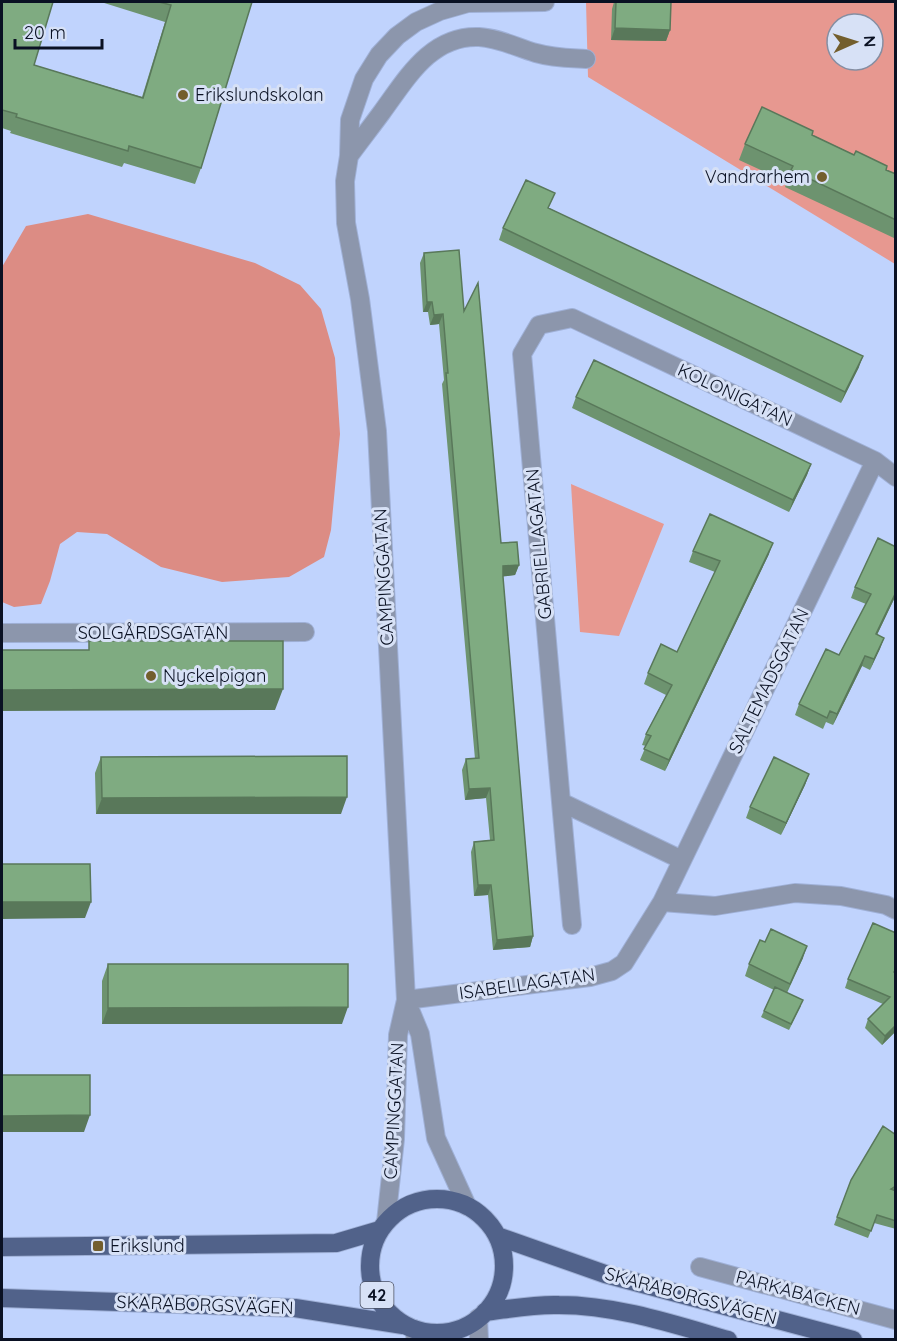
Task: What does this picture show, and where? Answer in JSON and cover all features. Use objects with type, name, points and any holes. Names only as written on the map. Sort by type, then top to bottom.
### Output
[{"type":"main road","points":[[2,1247],[336,1243],[383,1226],[393,1215],[409,1205],[427,1199],[446,1199],[467,1206],[484,1218],[497,1236],[503,1259],[502,1282],[498,1293],[482,1315]]},
{"type":"main road","name":"42","points":[[383,1226],[373,1247],[371,1280],[386,1309],[412,1331],[448,1332],[464,1327],[482,1315]]},
{"type":"main road","name":"SKARABORGSVÄGEN","points":[[497,1236],[605,1274],[853,1340]]},
{"type":"main road","name":"SKARABORGSVÄGEN","points":[[2,1298],[295,1308],[412,1331]]},
{"type":"main road","name":"SKARABORGSVÄGEN","points":[[482,1315],[526,1306],[560,1305],[601,1308],[728,1340]]},
{"type":"street","name":"CAMPINGGATAN","points":[[383,1226],[394,1139],[398,1035],[406,1000],[377,431],[360,299],[346,223],[345,181],[349,156],[350,120],[364,79],[379,55],[397,36],[416,22],[440,11],[468,3],[545,2]]},
{"type":"street","name":"CAMPINGGATAN","points":[[349,156],[421,60],[439,46],[459,39],[479,37],[555,57],[586,59]]},
{"type":"street","name":"KOLONIGATAN","points":[[572,318],[875,461],[896,477]]},
{"type":"street","name":"GABRIELLAGATAN","points":[[572,318],[539,325],[522,354],[572,925]]},
{"type":"street","name":"SALTEMADSGATAN","points":[[662,902],[875,461]]},
{"type":"street","name":"SOLGÅRDSGATAN","points":[[2,633],[305,632]]},
{"type":"street","points":[[561,802],[682,860]]},
{"type":"street","points":[[662,902],[715,906],[795,894],[841,896],[886,905],[896,910]]},
{"type":"street","name":"ISABELLAGATAN","points":[[406,1000],[590,977],[612,971],[624,963],[662,902]]},
{"type":"street","name":"CAMPINGGATAN","points":[[406,1000],[420,1034],[436,1138],[467,1206]]},
{"type":"street","name":"PARKABACKEN","points":[[700,1267],[896,1320]]},
{"type":"street","points":[[479,1340],[482,1315]]},
{"type":"shaded area","points":[[586,2],[895,2],[895,264],[588,77]]},
{"type":"shaded area","points":[[88,214],[255,263],[300,285],[321,309],[335,358],[340,434],[331,530],[324,557],[289,577],[222,582],[161,567],[107,534],[77,532],[60,544],[41,604],[14,607],[2,602],[2,267],[26,226]]},
{"type":"shaded area","points":[[571,484],[664,524],[619,636],[580,632]]},
{"type":"building","name":"Erikslundskolan","points":[[2,2],[53,2],[34,65],[143,98],[171,5],[159,2],[252,2],[201,168],[129,146],[128,151],[16,117],[17,114],[2,110]]},
{"type":"building","points":[[616,2],[671,2],[670,30],[615,28]]},
{"type":"building","points":[[762,107],[813,131],[812,135],[854,155],[856,151],[887,166],[886,170],[896,174],[896,220],[791,170],[793,166],[745,144]]},
{"type":"building","points":[[526,180],[555,193],[548,208],[863,356],[845,392],[503,228]]},
{"type":"building","points":[[459,250],[464,311],[478,283],[501,543],[517,542],[519,565],[503,566],[503,577],[533,936],[497,940],[491,885],[478,885],[474,842],[494,840],[490,788],[469,789],[466,759],[479,758],[446,373],[448,373],[443,314],[434,315],[432,302],[427,302],[424,253]]},
{"type":"building","points":[[594,360],[811,464],[793,500],[576,397]]},
{"type":"building","points":[[710,514],[773,543],[669,760],[644,749],[651,736],[646,734],[672,685],[648,673],[661,644],[677,652],[720,561],[693,551]]},
{"type":"building","points":[[878,538],[896,547],[896,592],[876,634],[884,638],[874,659],[865,656],[837,714],[830,711],[827,718],[799,704],[826,649],[839,655],[871,594],[855,587]]},
{"type":"building","points":[[89,641],[283,641],[283,689],[2,690],[2,650],[89,650]]},
{"type":"building","points":[[347,756],[347,797],[102,798],[101,757]]},
{"type":"building","points":[[774,757],[809,774],[786,823],[750,807]]},
{"type":"building","points":[[2,864],[90,864],[91,902],[2,902]]},
{"type":"building","points":[[873,923],[896,933],[896,969],[894,972],[896,973],[896,1025],[885,1036],[868,1019],[890,997],[848,979]]},
{"type":"building","points":[[771,929],[807,946],[790,984],[749,964],[760,940],[765,942]]},
{"type":"building","points":[[108,964],[348,964],[348,1007],[108,1008]]},
{"type":"building","points":[[775,987],[803,1000],[791,1024],[764,1011]]},
{"type":"building","points":[[2,1075],[90,1075],[90,1115],[2,1116]]},
{"type":"building","points":[[883,1126],[896,1135],[896,1186],[891,1189],[896,1191],[896,1221],[877,1215],[871,1231],[837,1217],[851,1180]]},
{"type":"place","name":"Erikslundskolan","points":[[183,95]]},
{"type":"place","name":"Vandrarhem","points":[[822,177]]},
{"type":"place","name":"Nyckelpigan","points":[[151,676]]},
{"type":"place","name":"Erikslund","points":[[98,1246]]}]
